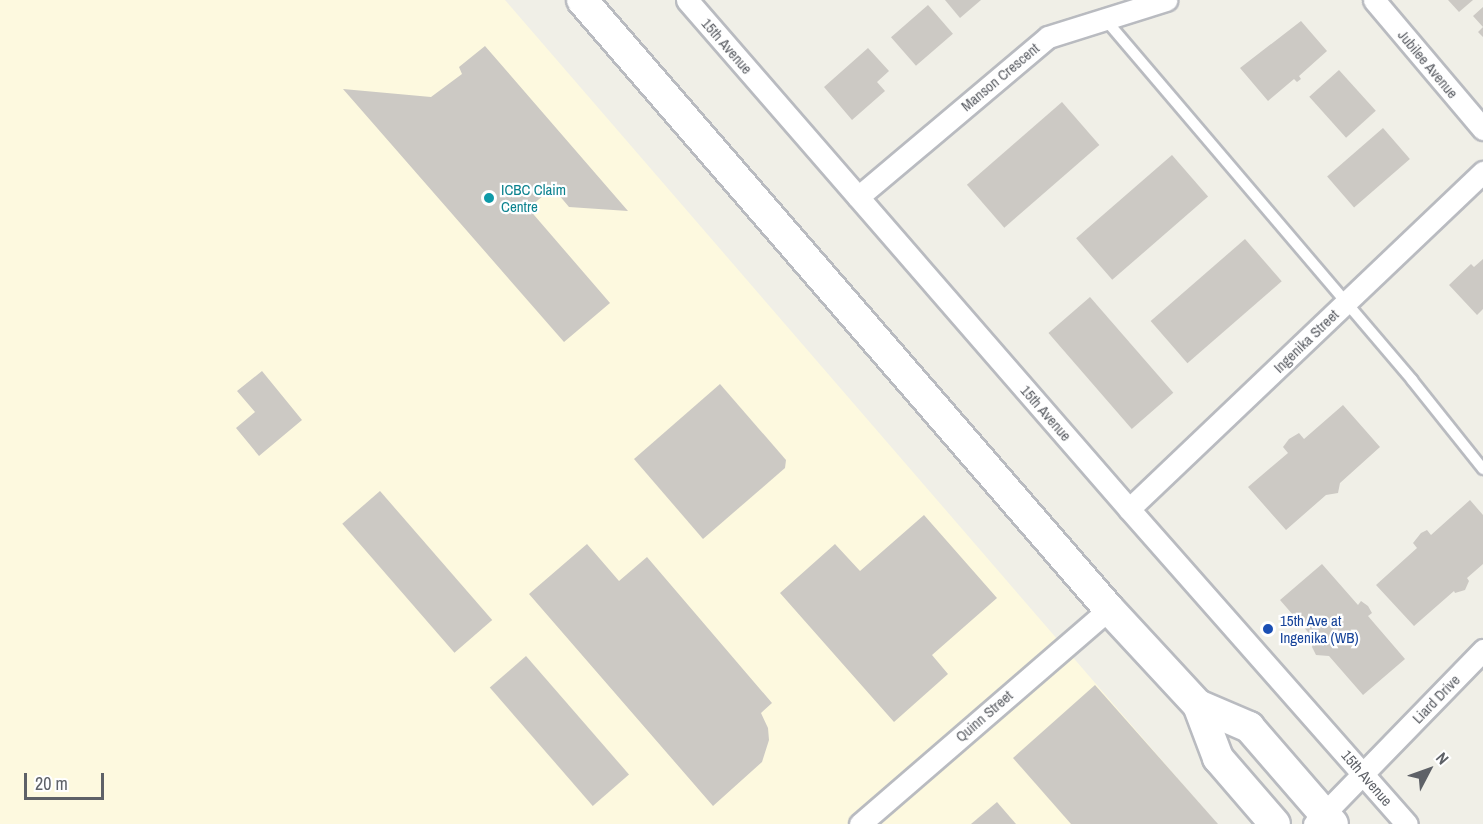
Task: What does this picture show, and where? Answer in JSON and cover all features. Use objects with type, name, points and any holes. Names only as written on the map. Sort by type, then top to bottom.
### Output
[{"type":"main road","points":[[582,0],[1109,609],[1198,705],[1218,758],[1275,824]]},
{"type":"main road","points":[[1198,705],[1249,727],[1323,820]]},
{"type":"street","name":"15th Avenue","points":[[687,0],[1129,509],[1407,824]]},
{"type":"street","name":"Manson Crescent","points":[[858,197],[1048,37],[1166,0]]},
{"type":"street","name":"Jubilee Avenue","points":[[1374,0],[1483,129]]},
{"type":"street","name":"Ingenika Street","points":[[1129,509],[1483,172]]},
{"type":"street","name":"Quinn Street","points":[[860,824],[1109,609]]},
{"type":"street","name":"Liard Drive","points":[[1323,820],[1363,773],[1483,650]]},
{"type":"lane","points":[[1105,19],[1345,304],[1412,380],[1483,469]]},
{"type":"shaded area","points":[[0,0],[505,0],[1217,824],[0,824]]},
{"type":"building","points":[[945,0],[981,0],[960,18]]},
{"type":"building","points":[[1448,0],[1473,0],[1459,12]]},
{"type":"building","points":[[928,5],[953,34],[916,66],[891,37]]},
{"type":"building","points":[[1483,7],[1483,27],[1473,16]]},
{"type":"building","points":[[1301,21],[1327,51],[1299,76],[1301,79],[1297,82],[1294,79],[1268,101],[1240,68]]},
{"type":"building","points":[[1483,27],[1483,37],[1478,32]]},
{"type":"building","name":"ICBC Claim Centre","points":[[485,46],[628,211],[569,207],[553,188],[528,208],[610,303],[564,342],[343,89],[431,97],[462,74],[459,67]]},
{"type":"building","points":[[868,48],[889,71],[877,82],[885,91],[852,120],[824,87]]},
{"type":"building","points":[[1339,70],[1376,111],[1346,138],[1309,97]]},
{"type":"building","points":[[1062,102],[1099,145],[1004,228],[967,185]]},
{"type":"building","points":[[1383,128],[1410,159],[1354,207],[1327,177]]},
{"type":"building","points":[[1172,155],[1208,197],[1112,280],[1076,238]]},
{"type":"building","points":[[1245,239],[1282,281],[1187,363],[1151,321]]},
{"type":"building","points":[[1483,259],[1483,309],[1477,315],[1449,285],[1471,264],[1474,267]]},
{"type":"building","points":[[1090,297],[1173,393],[1132,429],[1048,333]]},
{"type":"building","points":[[262,371],[302,420],[259,456],[236,428],[255,412],[237,391]]},
{"type":"building","points":[[720,384],[786,460],[785,468],[703,539],[634,459]]},
{"type":"building","points":[[1343,405],[1380,447],[1340,483],[1338,493],[1326,495],[1286,530],[1248,487],[1288,453],[1283,447],[1289,439],[1299,433],[1304,439]]},
{"type":"building","points":[[380,491],[492,620],[454,653],[342,524]]},
{"type":"building","points":[[1470,500],[1483,515],[1483,564],[1467,578],[1469,581],[1465,590],[1455,593],[1454,591],[1414,626],[1376,585],[1417,548],[1413,543],[1421,533],[1427,530],[1431,535]]},
{"type":"building","points":[[924,515],[997,598],[932,655],[948,674],[894,722],[780,593],[835,544],[860,571]]},
{"type":"building","points":[[587,544],[619,581],[647,557],[772,703],[761,713],[768,728],[769,740],[762,762],[713,806],[529,594]]},
{"type":"building","points":[[1322,564],[1358,605],[1361,601],[1368,606],[1372,613],[1368,616],[1405,659],[1363,695],[1329,656],[1316,655],[1312,647],[1314,639],[1280,600]]},
{"type":"building","points":[[526,656],[629,774],[593,806],[490,687]]},
{"type":"building","points":[[1095,685],[1218,824],[1071,824],[1013,758]]},
{"type":"building","points":[[997,802],[1016,824],[971,824]]},
{"type":"place","name":"ICBC Claim Centre","points":[[489,198]]},
{"type":"place","name":"15th Ave at Ingenika (WB)","points":[[1268,629]]}]
